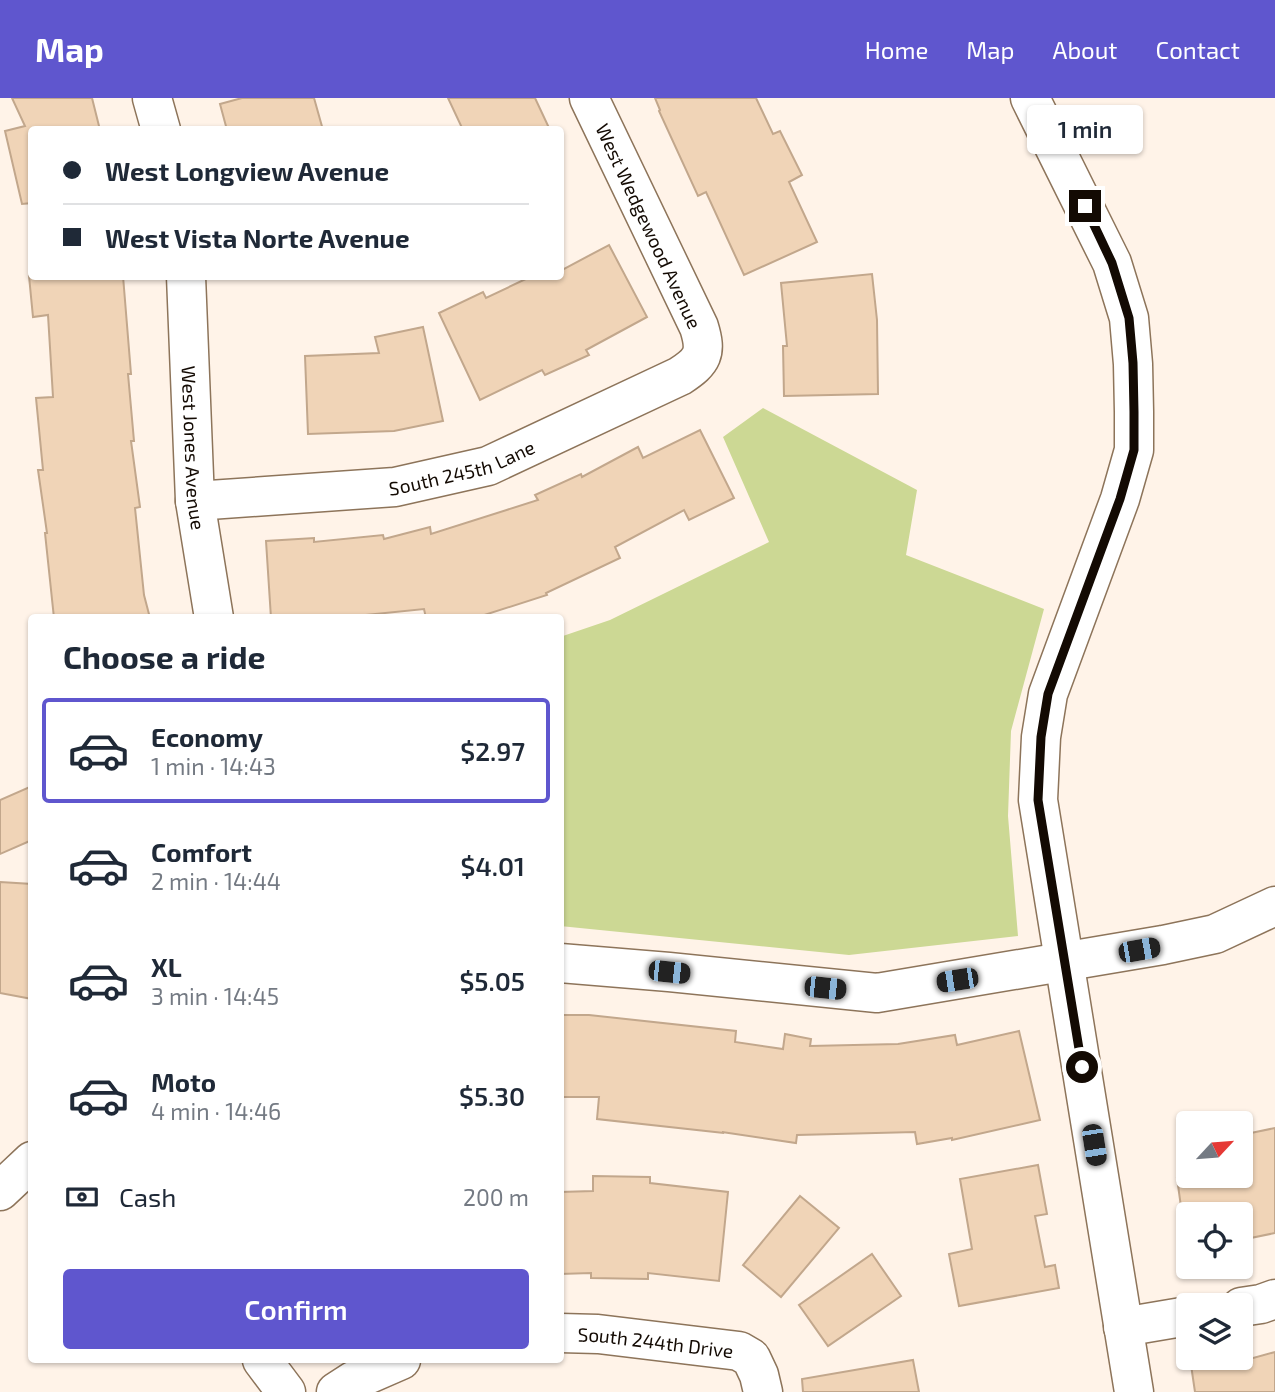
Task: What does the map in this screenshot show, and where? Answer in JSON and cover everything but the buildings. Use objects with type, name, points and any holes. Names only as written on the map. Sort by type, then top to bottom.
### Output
[{"type":"street","points":[[152,98],[160,126]]},
{"type":"street","name":"West Wedgewood Avenue","points":[[589,98],[699,327],[704,342],[703,355]]},
{"type":"street","points":[[1030,98],[1112,263],[1129,318],[1133,363],[1134,450],[1120,499],[1048,694],[1041,737],[1038,800],[1134,1392]]},
{"type":"street","name":"West Jones Avenue","points":[[186,280],[195,501],[213,614]]},
{"type":"street","name":"South 245th Lane","points":[[195,501],[395,486],[488,466],[680,376],[693,368],[703,355]]},
{"type":"street","points":[[564,963],[877,993],[1215,934],[1275,906]]},
{"type":"street","points":[[0,1191],[28,1165]]},
{"type":"street","points":[[1253,1305],[1275,1299]]},
{"type":"street","points":[[1123,1327],[1176,1318]]},
{"type":"street","name":"South 244th Drive","points":[[564,1333],[598,1334],[739,1350],[757,1375]]},
{"type":"street","points":[[264,1363],[286,1392]]},
{"type":"street","points":[[337,1392],[353,1381],[394,1363]]},
{"type":"green space","points":[[763,408],[917,490],[906,555],[1044,609],[1011,731],[1008,816],[1018,936],[849,955],[564,926],[564,636],[610,620],[769,542],[723,437]]},
{"type":"route","points":[[1082,1067],[1038,800],[1041,737],[1048,694],[1120,499],[1134,450],[1133,363],[1129,318],[1112,263],[1085,206]]}]
